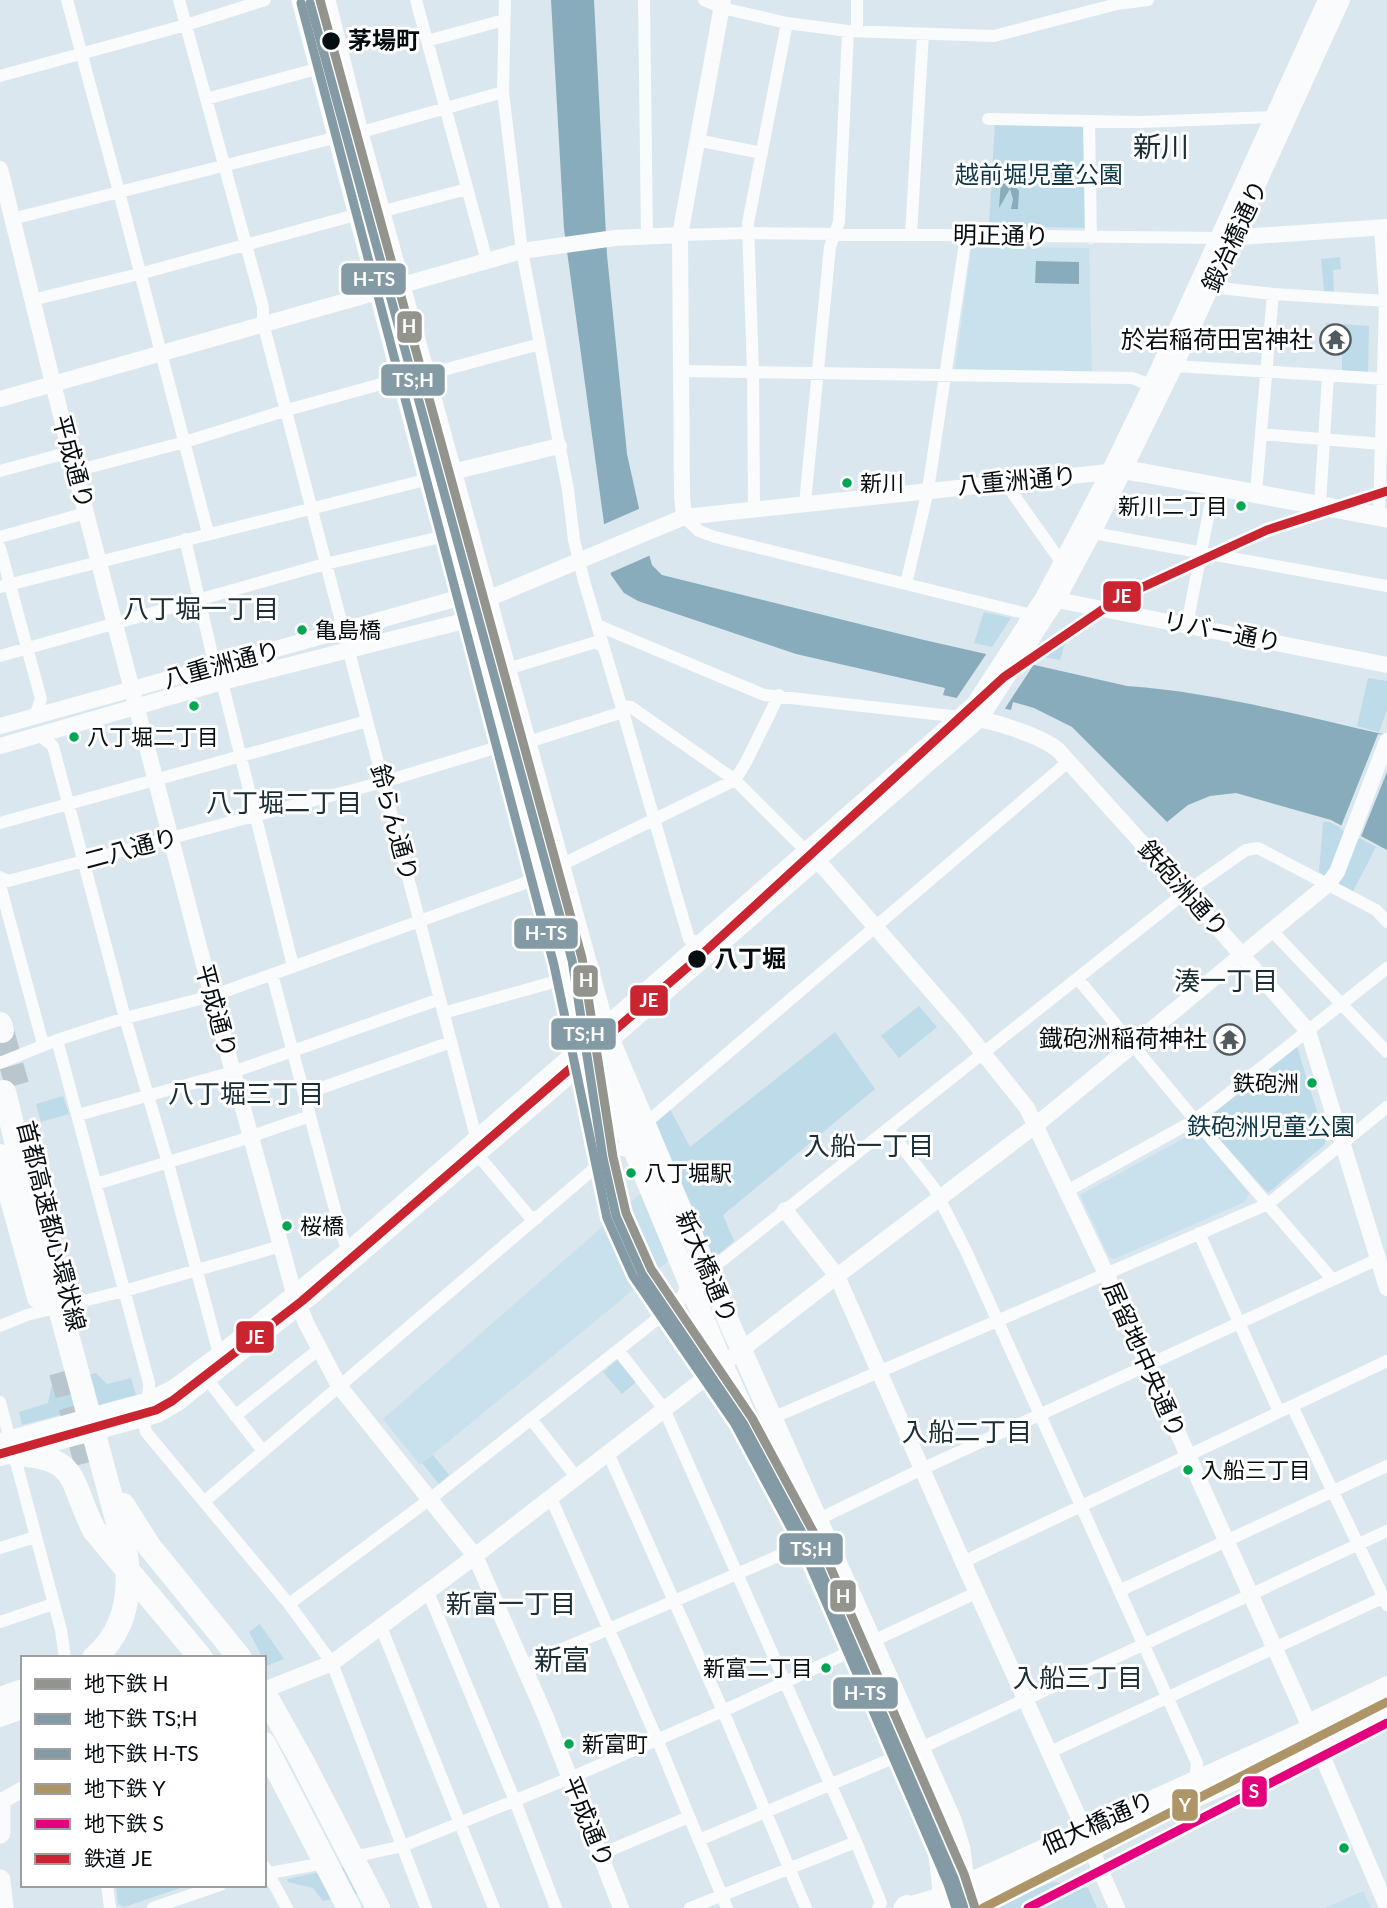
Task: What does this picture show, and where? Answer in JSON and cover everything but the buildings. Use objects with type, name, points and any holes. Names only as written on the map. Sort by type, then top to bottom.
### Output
[{"type":"highway","name":"首都高速都心環状線","points":[[86,1367],[10,1089],[32,1205],[118,1519],[127,1562],[128,1590],[121,1624],[109,1643],[96,1656]]},
{"type":"highway","name":"首都高速都心環状線","points":[[0,1156],[61,1372]]},
{"type":"highway","points":[[6,1448],[54,1460],[67,1469],[73,1477],[93,1530],[199,1656]]},
{"type":"highway","points":[[217,1656],[115,1528],[100,1502],[97,1460],[138,1531],[238,1656]]},
{"type":"highway","points":[[268,1690],[271,1719],[325,1836],[366,1908]]},
{"type":"highway","points":[[271,1719],[378,1908]]},
{"type":"highway","points":[[266,1750],[349,1908]]},
{"type":"highway","points":[[266,1751],[286,1802]]},
{"type":"highway","points":[[266,1765],[339,1908]]},
{"type":"main road","name":"新大橋通り","points":[[302,0],[320,68],[348,135]]},
{"type":"main road","name":"新大橋通り","points":[[325,0],[348,135],[390,288],[403,378],[468,620],[558,866],[607,1034],[817,1520],[863,1646],[898,1756],[936,1841],[944,1902]]},
{"type":"main road","name":"新大橋通り","points":[[390,288],[425,375],[452,472],[504,670],[538,876],[591,1048],[688,1283],[804,1545],[921,1748],[957,1836],[966,1896]]},
{"type":"main road","name":"八重洲通り","points":[[1117,471],[1256,492],[1383,517]]},
{"type":"main road","name":"佃大橋通り","points":[[1086,1836],[1316,1732],[1348,1712],[1387,1695]]},
{"type":"main road","name":"佃大橋通り","points":[[944,1902],[966,1896],[1195,1779],[1316,1732],[1387,1709]]},
{"type":"main road","points":[[0,1804],[0,1832]]},
{"type":"main road","points":[[0,1880],[3,1908]]},
{"type":"main road","points":[[905,1908],[944,1902]]},
{"type":"street","points":[[66,0],[120,192],[208,533]]},
{"type":"street","name":"鈴らん通り","points":[[179,0],[263,307],[263,323],[478,1146]]},
{"type":"street","points":[[0,76],[186,25],[265,0]]},
{"type":"street","points":[[415,0],[487,261]]},
{"type":"street","points":[[505,0],[503,92],[522,251],[579,560],[689,939],[701,942]]},
{"type":"street","points":[[644,0],[647,235]]},
{"type":"street","points":[[704,0],[787,23],[853,31],[994,36],[1117,4],[1148,0]]},
{"type":"street","points":[[805,503],[830,247],[839,222],[853,31],[858,0]]},
{"type":"street","name":"鍛冶橋通り","points":[[1016,652],[1032,615],[1175,366],[1211,287],[1226,237],[1326,0]]},
{"type":"street","name":"鍛冶橋通り","points":[[1016,652],[1057,600],[1093,533],[1151,385],[1342,0]]},
{"type":"street","points":[[723,4],[680,234],[684,517],[699,531],[715,537],[1032,615]]},
{"type":"street","points":[[427,41],[505,20]]},
{"type":"street","points":[[754,508],[748,233],[787,23]]},
{"type":"street","points":[[911,234],[923,34]]},
{"type":"street","points":[[206,99],[320,68]]},
{"type":"street","points":[[12,219],[225,167],[503,92]]},
{"type":"street","points":[[988,119],[1140,122],[1275,117]]},
{"type":"street","points":[[1088,121],[1091,238]]},
{"type":"street","points":[[696,140],[762,153]]},
{"type":"street","name":"平成通り","points":[[0,169],[155,779],[297,1300],[339,1386],[475,1556],[570,1778],[621,1908]]},
{"type":"street","points":[[32,300],[467,189]]},
{"type":"street","points":[[1383,517],[1386,301],[1384,227]]},
{"type":"street","name":"明正通り","points":[[0,399],[522,251],[556,245],[680,234],[1226,237],[1384,227]]},
{"type":"street","points":[[906,584],[928,489],[966,236]]},
{"type":"street","points":[[1211,287],[1386,301]]},
{"type":"street","points":[[1256,492],[1273,294]]},
{"type":"street","points":[[425,375],[540,344]]},
{"type":"street","points":[[1175,366],[1385,378]]},
{"type":"street","points":[[681,371],[1132,379],[1151,385]]},
{"type":"street","points":[[1320,504],[1328,376]]},
{"type":"street","points":[[75,471],[185,442],[403,378]]},
{"type":"street","points":[[1261,434],[1382,444]]},
{"type":"street","points":[[452,472],[559,446]]},
{"type":"street","points":[[0,471],[70,452]]},
{"type":"street","name":"八重洲通り","points":[[579,560],[684,517],[1117,471]]},
{"type":"street","points":[[5,586],[429,479]]},
{"type":"street","points":[[1006,484],[1062,563]]},
{"type":"street","points":[[1187,625],[1214,486]]},
{"type":"street","points":[[0,537],[86,513]]},
{"type":"street","points":[[1093,533],[1387,586]]},
{"type":"street","points":[[0,656],[325,564],[445,536]]},
{"type":"street","points":[[185,539],[215,667]]},
{"type":"street","points":[[0,548],[5,586],[27,648],[41,699],[35,716]]},
{"type":"street","points":[[468,620],[485,600],[579,560]]},
{"type":"street","name":"八重洲通り","points":[[0,726],[462,597],[485,600]]},
{"type":"street","name":"リバー通り","points":[[1057,600],[1387,665]]},
{"type":"street","name":"八重洲通り","points":[[0,746],[222,682],[468,620]]},
{"type":"street","points":[[597,625],[764,695],[961,716],[981,710]]},
{"type":"street","points":[[504,670],[596,642],[603,647]]},
{"type":"street","points":[[6,1448],[142,1419],[166,1411],[207,1379],[981,710],[1016,652]]},
{"type":"street","points":[[222,682],[293,966]]},
{"type":"street","points":[[0,1063],[43,1044],[125,1018],[212,996],[522,884],[735,780],[779,695]]},
{"type":"street","points":[[623,709],[631,707],[735,780],[811,855]]},
{"type":"street","name":"二八通り","points":[[0,877],[8,881],[383,782],[623,709]]},
{"type":"street","name":"鉄砲洲通り","points":[[981,710],[1058,750],[1308,1031],[1387,1289]]},
{"type":"street","points":[[607,1034],[701,942],[811,855],[961,716]]},
{"type":"street","points":[[0,823],[367,721]]},
{"type":"street","points":[[39,735],[53,746],[125,1018],[168,1163],[219,1354]]},
{"type":"street","points":[[268,1690],[332,1663],[428,1592],[1036,1125],[1328,884],[1336,872],[1387,741]]},
{"type":"street","points":[[646,1123],[1068,762]]},
{"type":"street","points":[[703,1261],[720,1262],[1186,892],[1246,850],[1258,848],[1376,910],[1387,922]]},
{"type":"street","name":"居留地中央通り","points":[[811,855],[984,1053],[1027,1108],[1274,1648],[1316,1732],[1387,1907]]},
{"type":"street","points":[[0,885],[43,1044]]},
{"type":"street","points":[[1272,931],[1387,1052]]},
{"type":"street","points":[[1067,1191],[1195,1120],[1387,968]]},
{"type":"street","points":[[272,974],[348,1250]]},
{"type":"street","points":[[443,1013],[568,978]]},
{"type":"street","points":[[1078,979],[1332,1279]]},
{"type":"street","points":[[78,1115],[233,1072],[440,999]]},
{"type":"street","points":[[57,1040],[149,1383],[142,1419],[146,1432],[289,1604],[332,1663],[426,1908]]},
{"type":"street","points":[[304,1094],[451,1042]]},
{"type":"street","points":[[772,1418],[1268,1204],[1387,1107]]},
{"type":"street","points":[[96,1184],[251,1137],[310,1116]]},
{"type":"street","points":[[888,1129],[934,1188],[967,1253],[1197,1763],[1195,1779]]},
{"type":"street","points":[[478,1146],[482,1160],[529,1216],[537,1218]]},
{"type":"street","points":[[6,1448],[146,1401],[173,1388],[297,1300],[348,1250],[478,1146]]},
{"type":"street","points":[[205,1501],[617,1149],[634,1152]]},
{"type":"street","points":[[785,1210],[837,1276],[1117,1908]]},
{"type":"street","points":[[1199,1233],[1279,1412]]},
{"type":"street","points":[[0,1326],[27,1315],[281,1247]]},
{"type":"street","points":[[817,1520],[1378,1259]]},
{"type":"street","points":[[289,1604],[430,1499],[680,1301],[688,1283]]},
{"type":"street","points":[[235,1416],[319,1349]]},
{"type":"street","points":[[618,1350],[664,1409],[787,1681],[881,1903],[878,1908]]},
{"type":"street","points":[[963,1562],[1387,1361]]},
{"type":"street","points":[[207,1379],[263,1451]]},
{"type":"street","points":[[0,1402],[6,1448],[35,1537],[61,1630],[65,1656]]},
{"type":"street","points":[[1050,1752],[1274,1648],[1386,1600],[1292,1406]]},
{"type":"street","points":[[531,1419],[577,1478]]},
{"type":"street","points":[[608,1453],[723,1711],[806,1908]]},
{"type":"street","points":[[1119,1591],[1387,1466]]},
{"type":"street","points":[[551,1498],[657,1739],[727,1908]]},
{"type":"street","points":[[921,1748],[1387,1531]]},
{"type":"street","points":[[0,1548],[35,1537]]},
{"type":"street","points":[[523,1666],[804,1545]]},
{"type":"street","points":[[428,1592],[515,1801],[556,1908]]},
{"type":"street","points":[[286,1908],[266,1871],[303,1868],[403,1846],[570,1778],[723,1711],[978,1592]]},
{"type":"street","points":[[0,1622],[53,1604]]},
{"type":"street","points":[[381,1627],[494,1908]]},
{"type":"street","points":[[1387,1682],[1316,1732],[1334,1744],[1387,1720]]},
{"type":"street","points":[[699,1840],[898,1756]]},
{"type":"street","points":[[0,1804],[21,1790]]},
{"type":"street","points":[[601,1854],[689,1817]]},
{"type":"street","points":[[690,1908],[856,1842]]},
{"type":"street","points":[[107,1887],[110,1908]]},
{"type":"street","points":[[157,1907],[214,1887]]},
{"type":"shaded area","points":[[551,0],[594,0],[607,255],[627,454],[652,565],[662,575],[924,640],[1127,686],[1225,699],[1387,735],[1387,850],[1331,820],[1236,793],[1210,796],[1188,805],[1167,822],[1072,727],[1034,708],[1013,702],[1011,710],[943,695],[945,688],[796,654],[638,601],[624,593],[611,575],[564,229]]},
{"type":"shaded area","points":[[1001,181],[1011,181],[1019,191],[1018,209],[1011,209],[1013,199],[1010,189],[999,208]]},
{"type":"shaded area","points":[[976,246],[1089,248],[1092,371],[955,369],[971,250]]},
{"type":"shaded area","points":[[1036,261],[1079,262],[1079,284],[1035,283]]},
{"type":"shaded area","points":[[1197,1131],[1249,1193],[1245,1202],[1114,1259],[1109,1257],[1080,1195]]},
{"type":"shaded area","points":[[642,1192],[672,1258],[420,1465],[383,1419]]},
{"type":"shaded area","points":[[1363,1891],[1371,1908],[1325,1908]]},
{"type":"green space","name":"越前堀児童公園","points":[[995,122],[1085,125],[1086,228],[989,226]]},
{"type":"green space","points":[[1340,257],[1341,269],[1333,270],[1334,292],[1324,291],[1321,259]]},
{"type":"green space","points":[[1326,323],[1369,326],[1368,372],[1342,371],[1342,349],[1326,348]]},
{"type":"green space","points":[[984,612],[1011,618],[992,647],[974,643]]},
{"type":"green space","points":[[1054,637],[1066,640],[1060,660],[1043,657]]},
{"type":"green space","points":[[1368,678],[1387,681],[1387,710],[1379,732],[1357,726]]},
{"type":"green space","points":[[1323,822],[1330,822],[1376,847],[1352,893],[1319,872]]},
{"type":"green space","points":[[919,1006],[937,1027],[899,1058],[881,1036]]},
{"type":"green space","points":[[835,1032],[875,1089],[723,1215],[734,1241],[715,1257],[710,1256],[652,1124],[670,1109],[690,1147]]},
{"type":"green space","name":"鉄砲洲児童公園","points":[[1297,1047],[1326,1140],[1324,1145],[1268,1193],[1203,1121]]},
{"type":"green space","points":[[63,1096],[69,1114],[41,1122],[36,1104]]},
{"type":"green space","points":[[617,1360],[636,1382],[622,1394],[603,1372]]},
{"type":"green space","points":[[96,1373],[107,1384],[131,1378],[136,1395],[22,1425],[19,1412],[48,1403],[52,1384]]},
{"type":"green space","points":[[433,1455],[449,1475],[439,1484],[422,1463]]},
{"type":"green space","points":[[260,1624],[284,1659],[267,1666],[266,1656],[262,1656],[249,1632]]},
{"type":"green space","points":[[367,1862],[380,1889],[323,1901],[313,1888],[288,1882],[287,1879]]},
{"type":"green space","points":[[1054,1882],[1088,1888],[1097,1908],[991,1908],[995,1903]]},
{"type":"green space","points":[[116,1887],[183,1887],[124,1907],[118,1904]]},
{"type":"pier","points":[[641,508],[651,555],[610,573],[600,526]]},
{"type":"pier","points":[[989,650],[1036,661],[1004,710],[956,699]]},
{"type":"pier","points":[[1378,734],[1387,735],[1387,772],[1360,839],[1340,829]]},
{"type":"tunnel","points":[[2,1031],[17,1085]]},
{"type":"tunnel","points":[[61,1372],[86,1463]]},
{"type":"metro line","name":"H","points":[[320,0],[582,958],[613,1157],[626,1213],[651,1269],[752,1418],[822,1548],[964,1874],[975,1908]]},
{"type":"metro line","name":"H-TS","points":[[301,3],[554,965],[607,1218],[633,1276],[735,1424],[806,1556],[956,1908]]},
{"type":"metro line","name":"TS;H","points":[[310,3],[572,960],[603,1158],[616,1216],[642,1274],[743,1423],[813,1553],[954,1878],[964,1908]]},
{"type":"metro line","name":"Y","points":[[983,1908],[1387,1702]]},
{"type":"metro line","name":"S","points":[[1028,1908],[1387,1723]]},
{"type":"rail line","name":"JE","points":[[0,1454],[156,1410],[172,1401],[302,1301],[698,958],[1004,677],[1121,597],[1267,530],[1387,491]]},
{"type":"place","name":"茅場町","points":[[331,41]]},
{"type":"place","name":"於岩稲荷田宮神社","points":[[1336,340]]},
{"type":"place","name":"新川","points":[[847,483]]},
{"type":"place","name":"新川二丁目","points":[[1241,506]]},
{"type":"place","name":"亀島橋","points":[[302,630]]},
{"type":"place","name":"八丁堀二丁目","points":[[74,737]]},
{"type":"place","name":"八丁堀","points":[[697,959]]},
{"type":"place","name":"鐡砲洲稲荷神社","points":[[1230,1039]]},
{"type":"place","name":"鉄砲洲","points":[[1312,1083]]},
{"type":"place","name":"八丁堀駅","points":[[631,1173]]},
{"type":"place","name":"桜橋","points":[[287,1226]]},
{"type":"place","name":"入船三丁目","points":[[1188,1470]]},
{"type":"place","name":"新富二丁目","points":[[826,1668]]},
{"type":"place","name":"新富町","points":[[569,1744]]},
{"type":"district","name":"新川","points":[[1161,147]]},
{"type":"district","name":"八丁堀一丁目","points":[[201,609]]},
{"type":"district","name":"八丁堀二丁目","points":[[284,803]]},
{"type":"district","name":"湊一丁目","points":[[1226,981]]},
{"type":"district","name":"八丁堀三丁目","points":[[246,1094]]},
{"type":"district","name":"入船一丁目","points":[[869,1146]]},
{"type":"district","name":"入船二丁目","points":[[967,1432]]},
{"type":"district","name":"新富一丁目","points":[[511,1604]]},
{"type":"district","name":"新富","points":[[562,1660]]},
{"type":"district","name":"入船三丁目","points":[[1078,1678]]}]
